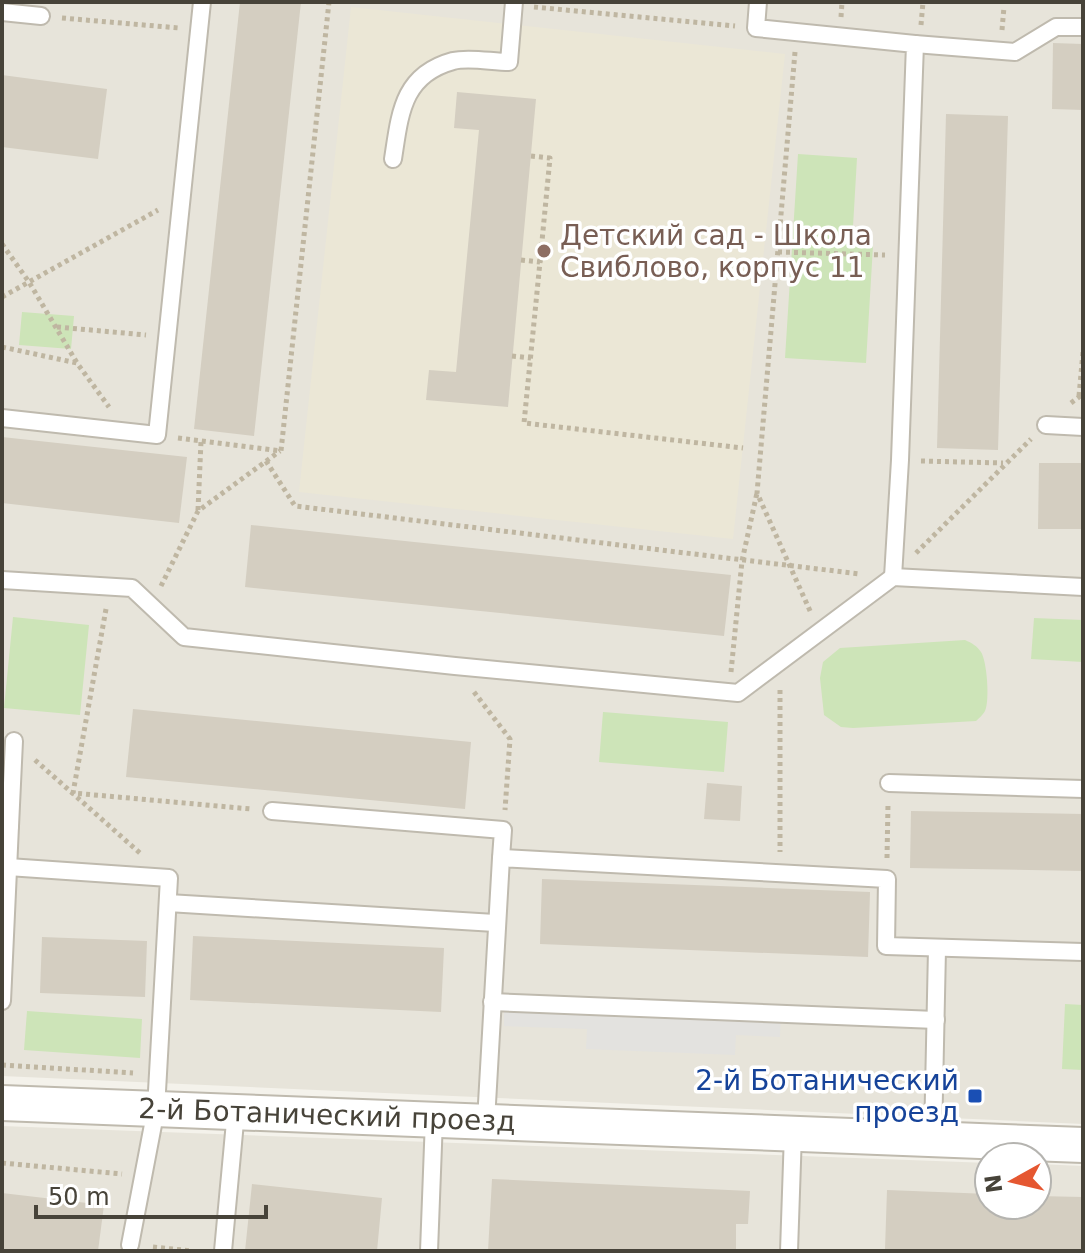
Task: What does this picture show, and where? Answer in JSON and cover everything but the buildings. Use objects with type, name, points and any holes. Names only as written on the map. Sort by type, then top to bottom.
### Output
[{"type":"street","name":"2-й Ботанический проезд","points":[[2,1103],[1083,1145]]},
{"type":"lane","points":[[2,418],[157,435],[202,2]]},
{"type":"lane","points":[[758,2],[756,28],[1015,52],[1056,27],[1083,27]]},
{"type":"lane","points":[[393,159],[401,107],[418,78],[454,60],[509,62],[514,3]]},
{"type":"lane","points":[[2,12],[41,16]]},
{"type":"lane","points":[[893,577],[915,44]]},
{"type":"lane","points":[[1046,425],[1083,427]]},
{"type":"lane","points":[[2,580],[132,588],[184,637],[729,693],[738,693],[893,577],[1083,587]]},
{"type":"lane","points":[[2,1001],[8,867],[6,826],[14,741]]},
{"type":"lane","points":[[889,783],[1083,789]]},
{"type":"lane","points":[[272,811],[503,830],[495,923],[486,1121]]},
{"type":"lane","points":[[501,858],[887,879],[886,946],[1083,952]]},
{"type":"lane","points":[[8,867],[169,878],[156,1109],[130,1245]]},
{"type":"lane","points":[[168,903],[495,923]]},
{"type":"lane","points":[[933,1139],[937,949]]},
{"type":"lane","points":[[492,1002],[936,1020]]},
{"type":"lane","points":[[223,1251],[236,1111]]},
{"type":"lane","points":[[429,1251],[434,1119]]},
{"type":"lane","points":[[789,1251],[793,1133]]},
{"type":"path","points":[[281,451],[329,2]]},
{"type":"path","points":[[514,3],[756,28]]},
{"type":"path","points":[[41,16],[199,30]]},
{"type":"path","points":[[729,693],[742,561],[757,493],[797,32]]},
{"type":"path","points":[[531,156],[550,158],[524,423],[743,448]]},
{"type":"path","points":[[2,297],[181,197]]},
{"type":"path","points":[[2,244],[29,282],[77,363],[126,432]]},
{"type":"path","points":[[778,252],[908,255]]},
{"type":"path","points":[[521,260],[540,262]]},
{"type":"path","points":[[56,327],[167,336]]},
{"type":"path","points":[[2,347],[77,363]]},
{"type":"path","points":[[1079,396],[1083,352]]},
{"type":"path","points":[[512,356],[531,358]]},
{"type":"path","points":[[266,461],[295,506],[893,577],[1046,425]]},
{"type":"path","points":[[157,435],[281,451]]},
{"type":"path","points":[[151,606],[198,511],[201,441]]},
{"type":"path","points":[[198,511],[281,451]]},
{"type":"path","points":[[900,460],[1005,463]]},
{"type":"path","points":[[757,493],[820,632]]},
{"type":"path","points":[[73,793],[110,586]]},
{"type":"path","points":[[780,661],[780,873]]},
{"type":"path","points":[[455,666],[510,739],[503,830]]},
{"type":"path","points":[[14,741],[169,878]]},
{"type":"path","points":[[887,879],[889,783]]},
{"type":"path","points":[[73,793],[272,811]]},
{"type":"path","points":[[2,1163],[143,1176]]},
{"type":"path","points":[[130,1245],[192,1251]]},
{"type":"shaded area","points":[[2,2],[1083,2],[1083,1124],[2,1076]]},
{"type":"shaded area","name":"Детский сад - Школа Свиблово, корпус 11","points":[[351,7],[785,54],[733,539],[299,492]]},
{"type":"shaded area","points":[[504,1002],[781,1014],[780,1037],[736,1035],[735,1055],[586,1049],[587,1029],[504,1026]]},
{"type":"shaded area","points":[[2,1126],[973,1162],[973,1221],[1053,1221],[1053,1165],[1083,1166],[1083,1251],[2,1251]]},
{"type":"green space","points":[[798,154],[857,158],[852,244],[873,246],[866,363],[785,358]]},
{"type":"green space","points":[[22,312],[74,316],[71,349],[19,345]]},
{"type":"green space","points":[[13,617],[89,625],[80,715],[4,708]]},
{"type":"green space","points":[[1034,618],[1083,620],[1083,662],[1031,659]]},
{"type":"green space","points":[[965,640],[981,652],[986,672],[987,706],[976,721],[853,728],[841,727],[824,715],[820,678],[823,662],[840,648]]},
{"type":"green space","points":[[603,712],[728,722],[724,772],[599,762]]},
{"type":"green space","points":[[1065,1004],[1083,1005],[1083,1070],[1062,1069]]},
{"type":"green space","points":[[27,1011],[142,1019],[140,1058],[24,1050]]},
{"type":"place","name":"Детский сад - Школа Свиблово, корпус 11","points":[[544,251]]},
{"type":"place","name":"2-й Ботанический проезд","points":[[975,1096]]}]
